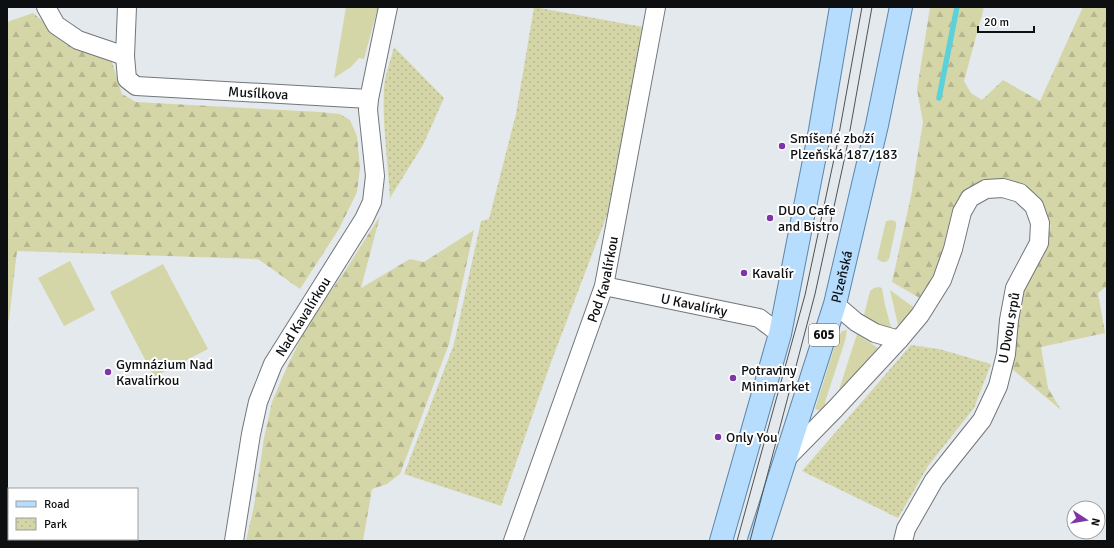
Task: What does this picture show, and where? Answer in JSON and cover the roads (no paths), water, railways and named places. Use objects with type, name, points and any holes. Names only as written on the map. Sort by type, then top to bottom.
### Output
[{"type":"main road","points":[[721,541],[780,334],[820,130],[841,7]]},
{"type":"main road","name":"Plzeňská","points":[[759,541],[834,304],[871,150],[897,28],[900,7]]},
{"type":"street","points":[[46,7],[56,25],[78,40],[125,56]]},
{"type":"street","name":"Musílkova","points":[[127,7],[125,56],[127,79],[136,86],[369,99]]},
{"type":"street","points":[[369,99],[388,7]]},
{"type":"street","name":"Pod Kavalírkou","points":[[513,541],[604,286],[656,7]]},
{"type":"street","name":"Nad Kavalírkou","points":[[234,541],[251,434],[258,402],[273,364],[364,219],[372,202],[375,176],[368,110],[369,99]]},
{"type":"street","name":"U Dvou srpů","points":[[783,462],[835,409],[920,315],[942,280],[953,249],[962,212],[970,198],[986,189],[1003,188],[1020,193],[1034,206],[1040,223],[1040,243],[1015,288],[1009,320],[1006,354],[998,386],[982,420],[934,480],[906,529],[903,541]]},
{"type":"street","name":"U Kavalírky","points":[[604,286],[758,318],[780,334]]},
{"type":"street","points":[[834,304],[856,322],[875,333],[899,340]]},
{"type":"waterway","points":[[939,98],[957,7]]},
{"type":"tram line","points":[[737,541],[805,295],[837,145],[862,7]]},
{"type":"tram line","points":[[750,541],[815,294],[847,147],[872,7]]},
{"type":"place","name":"Smíšené zboží Plzeňská 187/183","points":[[782,146]]},
{"type":"place","name":"DUO Cafe and Bistro","points":[[770,218]]},
{"type":"place","name":"Kavalír","points":[[744,273]]},
{"type":"place","name":"Gymnázium Nad Kavalírkou","points":[[108,372]]},
{"type":"place","name":"Potraviny Minimarket","points":[[733,378]]},
{"type":"place","name":"Only You","points":[[718,437]]}]
